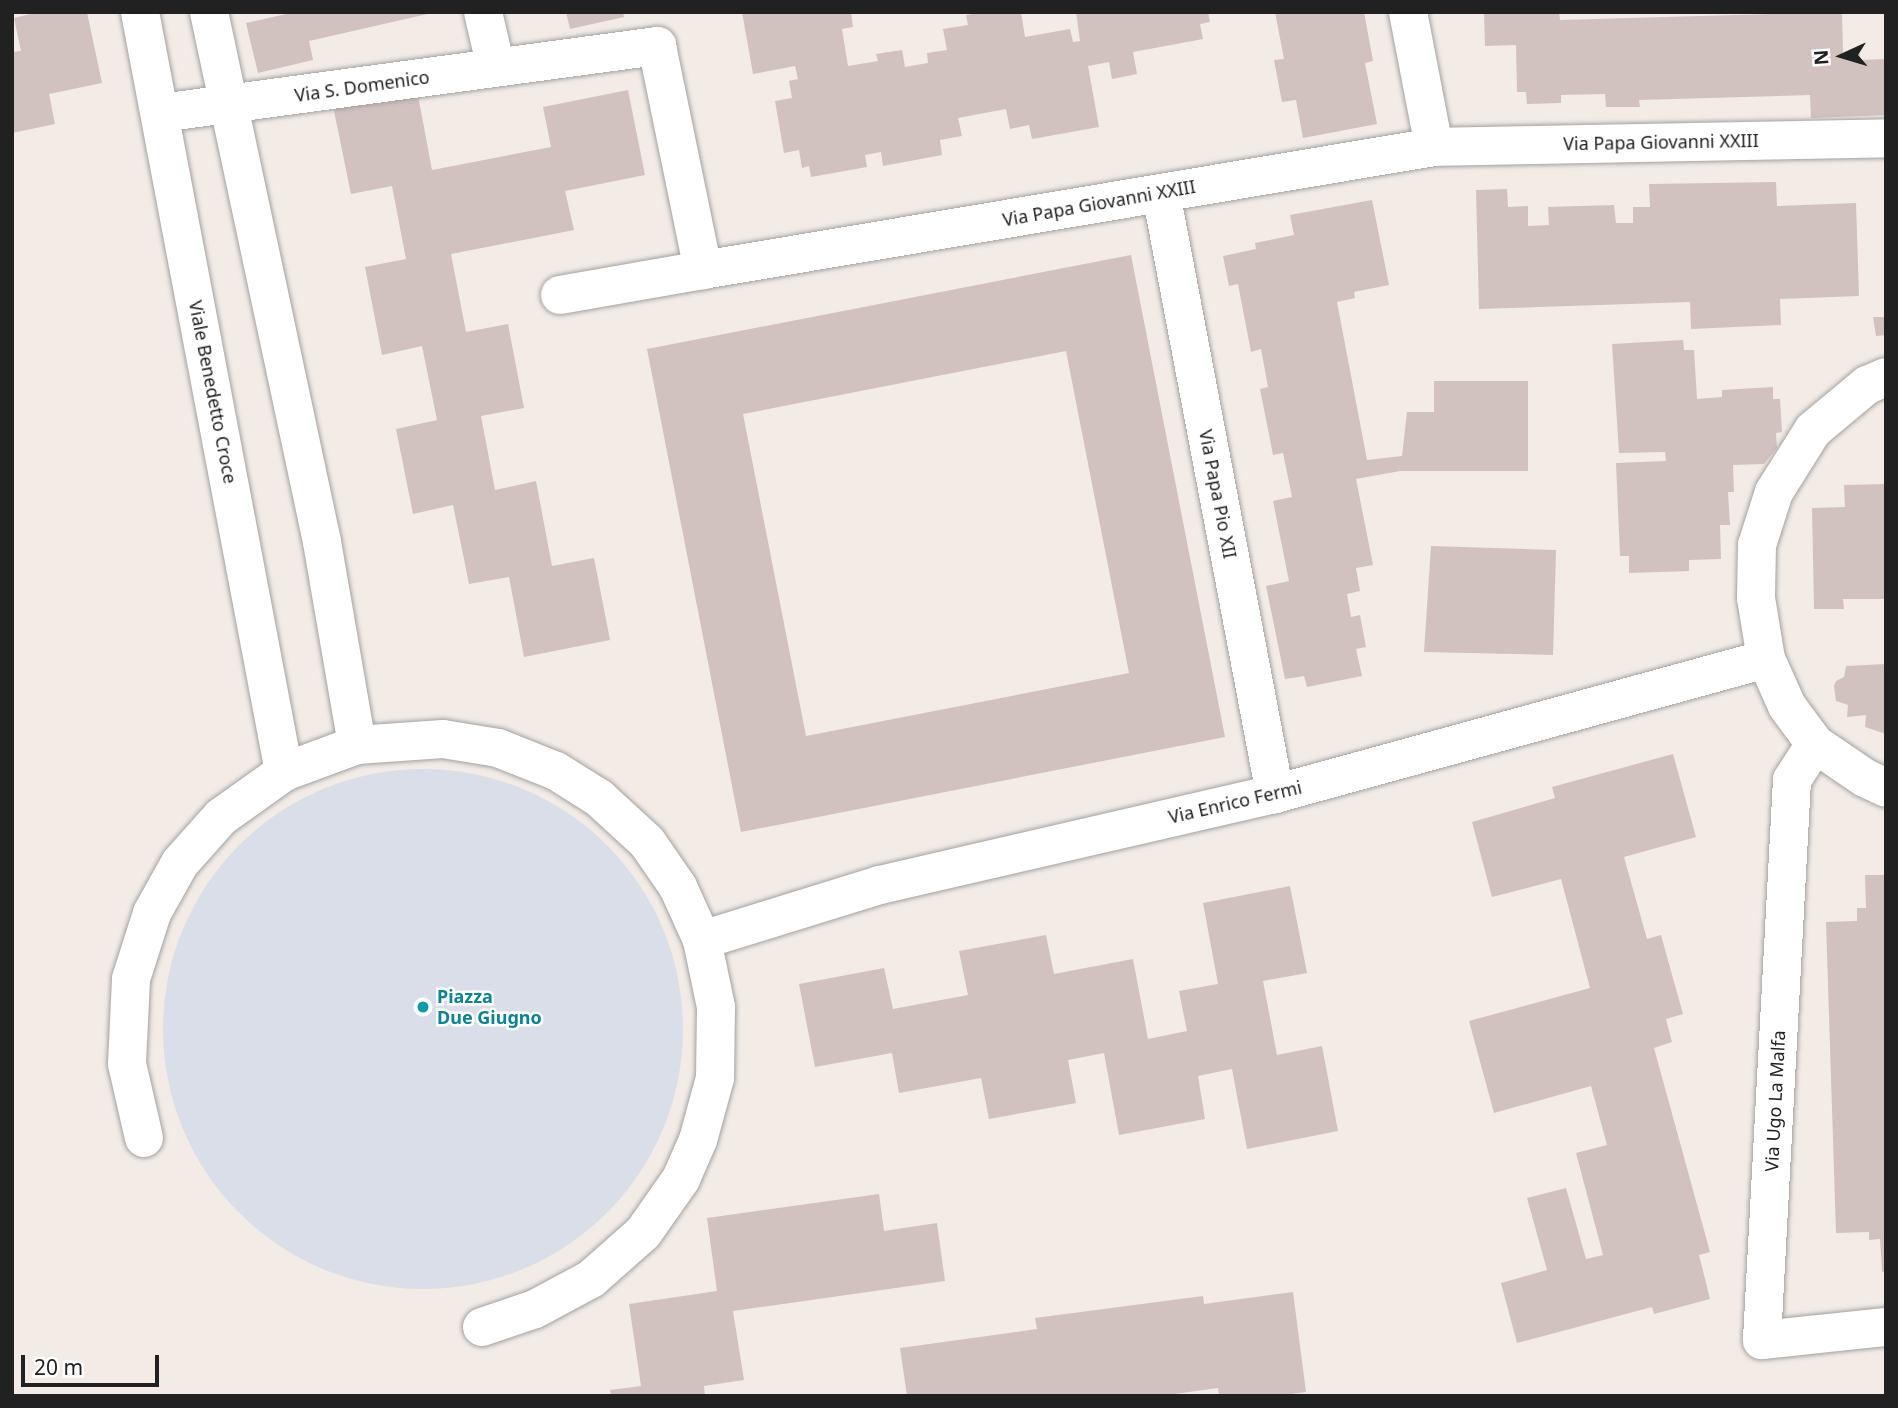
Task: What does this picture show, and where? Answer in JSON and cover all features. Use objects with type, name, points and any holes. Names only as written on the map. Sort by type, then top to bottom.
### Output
[{"type":"street","name":"Viale Benedetto Croce","points":[[140,12],[284,772]]},
{"type":"street","points":[[209,12],[322,542],[356,745]]},
{"type":"street","points":[[484,12],[496,68],[657,47],[703,270]]},
{"type":"street","points":[[1408,12],[1434,147]]},
{"type":"street","name":"Via S. Domenico","points":[[161,113],[496,68]]},
{"type":"street","name":"Via Papa Giovanni XXIII","points":[[560,295],[1434,147],[1886,138]]},
{"type":"street","name":"Via Papa Pio XII","points":[[1161,193],[1275,794]]},
{"type":"street","points":[[1886,377],[1867,385],[1813,430],[1774,492],[1756,545],[1756,598],[1766,659],[1787,706],[1815,744],[1865,778],[1886,788]]},
{"type":"street","name":"Via Enrico Fermi","points":[[702,940],[880,885],[1275,794],[1766,659]]},
{"type":"street","points":[[144,1138],[127,1064],[131,979],[152,913],[180,863],[221,817],[284,772],[356,745],[443,739],[498,748],[556,771],[599,798],[647,842],[678,887],[702,940],[716,1007],[715,1078],[698,1140],[681,1179],[643,1233],[591,1279],[535,1310],[482,1327]]},
{"type":"street","name":"Via Ugo La Malfa","points":[[1815,744],[1792,780],[1762,1340],[1886,1327]]},
{"type":"shaded area","name":"Piazza Due Giugno","points":[[423,769],[474,774],[522,789],[567,813],[607,845],[639,885],[663,930],[678,978],[683,1029],[678,1080],[663,1128],[639,1173],[607,1213],[567,1245],[522,1269],[474,1284],[423,1289],[372,1284],[324,1269],[279,1245],[239,1213],[207,1173],[183,1128],[168,1080],[163,1029],[168,978],[183,930],[207,885],[239,845],[279,813],[324,789],[372,774]]},
{"type":"building","points":[[38,12],[87,12],[102,83],[49,94],[55,124],[12,133],[12,52],[21,51],[14,18]]},
{"type":"building","points":[[295,12],[432,13],[309,41],[313,60],[258,73],[246,23]]},
{"type":"building","points":[[566,12],[623,12],[624,17],[570,29]]},
{"type":"building","points":[[742,12],[851,12],[853,27],[842,29],[848,66],[878,61],[876,54],[902,50],[905,67],[928,63],[927,53],[947,50],[943,29],[968,25],[966,15],[985,12],[1021,12],[1025,37],[1070,29],[1073,42],[1080,41],[1076,12],[1208,12],[1210,22],[1200,24],[1203,39],[1133,52],[1137,74],[1112,79],[1109,62],[1088,66],[1099,127],[1032,139],[1029,125],[1010,129],[1006,109],[958,118],[962,136],[940,140],[942,155],[883,166],[881,152],[865,155],[867,167],[811,177],[809,166],[802,168],[799,150],[784,153],[775,101],[792,98],[789,81],[798,79],[795,66],[753,74]]},
{"type":"building","points":[[1275,12],[1364,12],[1373,61],[1365,63],[1377,124],[1303,138],[1296,100],[1282,102],[1274,60],[1284,59]]},
{"type":"building","points":[[1484,12],[1559,12],[1560,20],[1842,12],[1843,53],[1860,53],[1860,60],[1886,59],[1886,115],[1811,118],[1810,95],[1639,100],[1640,107],[1606,107],[1605,94],[1561,95],[1561,103],[1527,104],[1526,92],[1517,92],[1516,45],[1485,46]]},
{"type":"building","points":[[417,90],[432,170],[551,147],[543,107],[628,90],[645,175],[565,191],[574,230],[451,254],[466,332],[508,324],[524,408],[481,416],[495,490],[536,481],[552,566],[594,558],[610,640],[524,657],[509,577],[469,584],[453,505],[413,514],[396,429],[437,420],[422,346],[382,355],[365,267],[406,259],[392,186],[351,194],[333,106]]},
{"type":"building","points":[[1776,182],[1777,206],[1856,203],[1859,296],[1780,299],[1781,325],[1691,329],[1690,302],[1479,309],[1476,190],[1507,189],[1508,207],[1528,206],[1528,226],[1549,225],[1548,207],[1614,205],[1616,223],[1633,223],[1633,207],[1650,207],[1649,184]]},
{"type":"building","points":[[1372,200],[1389,285],[1354,292],[1355,298],[1337,302],[1367,460],[1402,456],[1407,412],[1434,412],[1434,381],[1528,381],[1528,471],[1400,471],[1356,479],[1373,565],[1356,568],[1360,591],[1347,594],[1351,617],[1360,615],[1366,647],[1356,649],[1362,676],[1307,687],[1304,676],[1285,679],[1266,586],[1289,581],[1273,501],[1292,497],[1283,453],[1273,455],[1260,389],[1268,387],[1261,349],[1251,352],[1238,284],[1229,286],[1223,256],[1256,249],[1255,243],[1294,235],[1290,215]]},
{"type":"building","points":[[1131,255],[1225,737],[741,832],[647,349]],"holes":[[[1066,351],[1129,673],[806,736],[743,414]]]},
{"type":"building","points":[[1873,317],[1886,317],[1886,335],[1876,336]]},
{"type":"building","points":[[1683,340],[1684,350],[1694,350],[1697,399],[1722,397],[1722,390],[1773,387],[1773,399],[1780,399],[1782,432],[1776,433],[1777,448],[1764,464],[1733,465],[1734,492],[1728,492],[1730,525],[1720,525],[1721,559],[1689,560],[1689,571],[1629,573],[1629,556],[1620,556],[1616,463],[1666,461],[1665,452],[1619,453],[1612,344]]},
{"type":"building","points":[[1886,484],[1886,599],[1843,599],[1844,609],[1814,609],[1812,508],[1845,507],[1844,485]]},
{"type":"building","points":[[1431,546],[1556,550],[1553,655],[1424,652]]},
{"type":"building","points":[[1886,664],[1886,734],[1865,727],[1866,715],[1847,717],[1848,705],[1836,701],[1834,686],[1836,681],[1844,677],[1846,666]]},
{"type":"building","points":[[1673,754],[1696,837],[1624,857],[1647,939],[1661,935],[1683,1014],[1666,1019],[1672,1042],[1654,1048],[1710,1252],[1699,1255],[1710,1299],[1654,1314],[1652,1307],[1517,1343],[1501,1283],[1547,1270],[1527,1198],[1566,1188],[1586,1259],[1603,1255],[1576,1153],[1607,1145],[1591,1086],[1494,1113],[1469,1021],[1590,988],[1561,879],[1492,897],[1472,822],[1555,798],[1552,787]]},
{"type":"building","points":[[1865,875],[1886,875],[1886,1271],[1882,1272],[1880,1239],[1869,1240],[1869,1232],[1836,1233],[1826,922],[1857,921],[1857,908],[1866,908]]},
{"type":"building","points":[[1290,886],[1307,973],[1263,981],[1277,1055],[1322,1046],[1338,1131],[1247,1149],[1232,1069],[1198,1076],[1205,1119],[1119,1135],[1104,1053],[1068,1060],[1076,1103],[989,1119],[981,1078],[899,1093],[892,1053],[815,1067],[799,984],[884,968],[893,1009],[968,995],[959,951],[1046,935],[1054,974],[1133,959],[1148,1039],[1187,1031],[1179,991],[1218,984],[1203,903]]},
{"type":"building","points":[[879,1194],[884,1231],[937,1223],[945,1281],[733,1311],[744,1380],[704,1386],[705,1396],[611,1396],[610,1390],[641,1386],[629,1304],[717,1291],[707,1218]]},
{"type":"building","points":[[1293,1292],[1306,1392],[1277,1396],[1219,1396],[1218,1388],[1160,1396],[907,1396],[900,1348],[1037,1329],[1035,1318],[1203,1296],[1204,1304]]},
{"type":"place","name":"Piazza Due Giugno","points":[[423,1007]]}]
